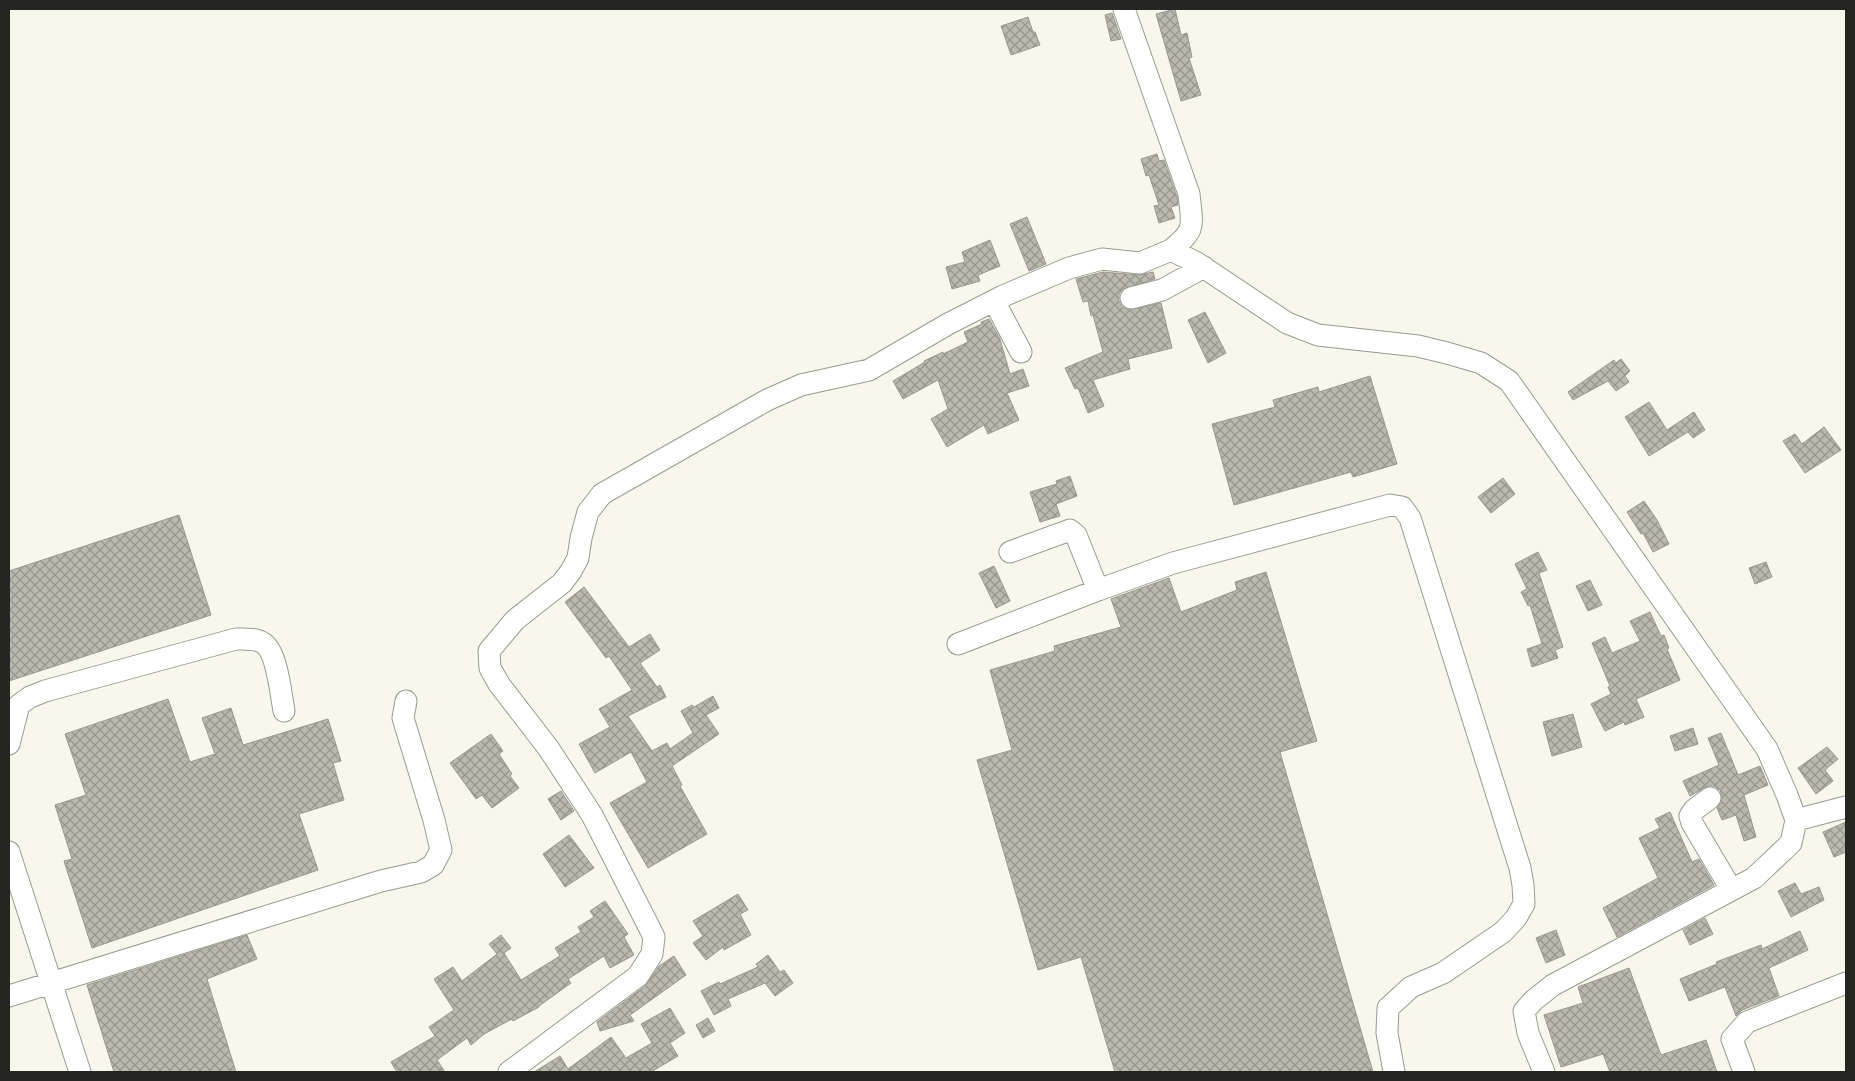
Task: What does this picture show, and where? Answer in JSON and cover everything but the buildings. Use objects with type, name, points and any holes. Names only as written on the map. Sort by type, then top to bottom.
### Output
[{"type":"street","points":[[509,1072],[638,976],[652,954],[654,937],[592,815],[549,749],[499,684],[490,668],[489,651],[515,620],[552,591],[571,571],[578,558],[588,512],[602,494],[767,400],[801,385],[869,370],[948,324],[1068,268],[1102,260],[1140,262],[1171,250],[1186,238],[1192,226],[1189,194],[1124,9]]},
{"type":"street","points":[[1171,250],[1204,267],[1287,324],[1318,335],[1418,346],[1447,353],[1481,363],[1509,380],[1767,749],[1796,820],[1791,843],[1754,878],[1553,985],[1534,1000],[1524,1011],[1528,1033],[1544,1072]]},
{"type":"street","points":[[1131,298],[1162,290],[1204,267]]},
{"type":"street","points":[[994,301],[1021,352]]},
{"type":"street","points":[[958,644],[1173,563],[1390,505],[1402,507],[1410,518],[1520,868],[1524,904],[1516,918],[1503,932],[1443,973],[1411,987],[1388,1008],[1387,1033],[1394,1072]]},
{"type":"street","points":[[1010,552],[1070,530],[1076,535],[1098,590]]},
{"type":"street","points":[[9,744],[19,705],[30,697],[45,691],[236,639],[252,639],[264,643],[272,654],[284,711]]},
{"type":"street","points":[[9,996],[371,884],[421,872],[433,865],[440,850],[434,820],[403,718],[406,701]]},
{"type":"street","points":[[1710,798],[1694,810],[1690,816],[1692,823],[1731,890]]},
{"type":"street","points":[[1796,820],[1846,807]]},
{"type":"street","points":[[9,852],[80,1072]]},
{"type":"street","points":[[1744,1072],[1732,1039],[1747,1022],[1846,983]]}]
